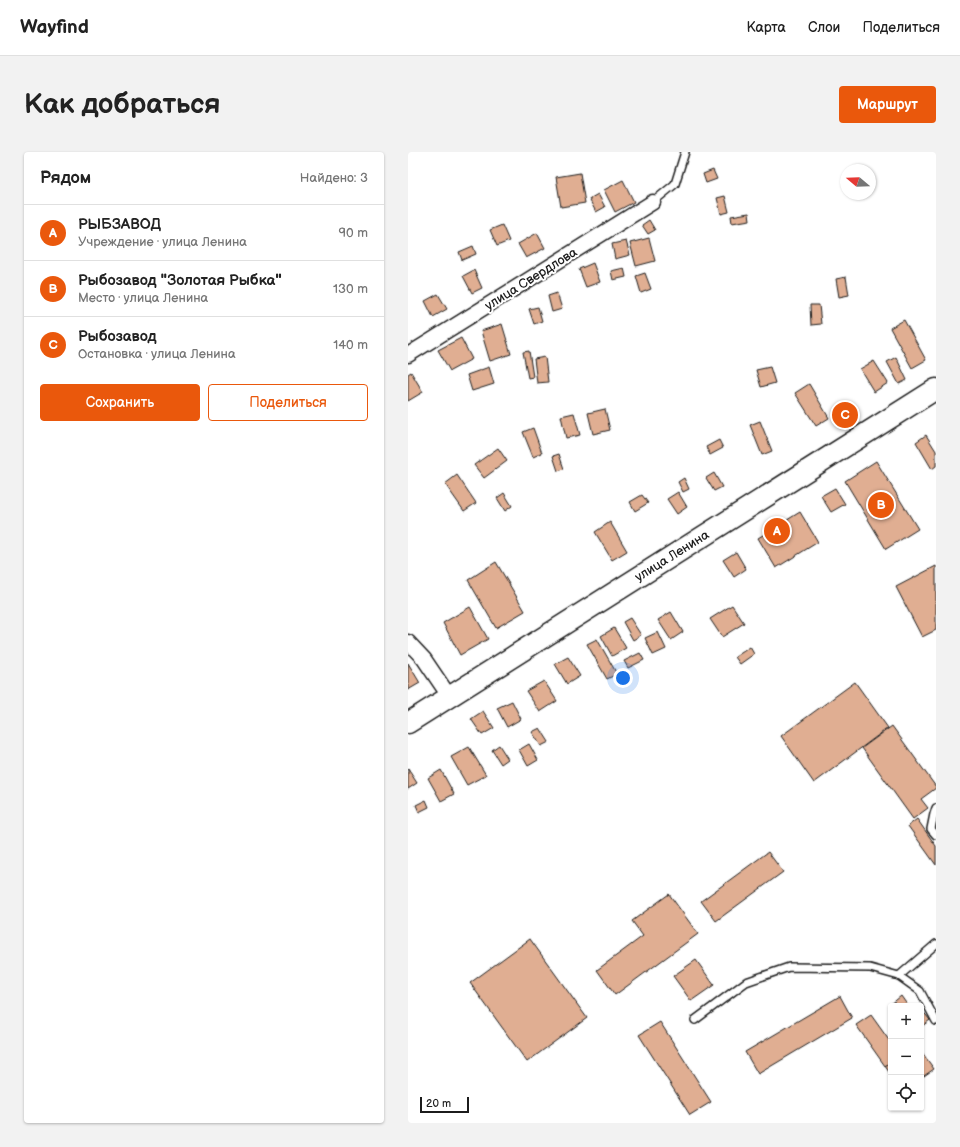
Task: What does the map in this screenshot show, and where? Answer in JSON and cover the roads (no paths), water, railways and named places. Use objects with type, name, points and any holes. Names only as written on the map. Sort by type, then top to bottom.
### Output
[{"type":"main road","name":"улица Ленина","points":[[408,723],[936,389]]},
{"type":"street","name":"улица Свердлова","points":[[408,355],[653,202]]},
{"type":"street","points":[[408,642],[424,659],[449,696]]},
{"type":"lane","points":[[653,202],[674,184],[685,152]]},
{"type":"lane","points":[[936,808],[931,829],[936,835]]},
{"type":"lane","points":[[899,976],[936,944]]},
{"type":"lane","points":[[695,1020],[746,982],[789,967],[870,968],[899,976],[920,991],[936,1021]]},
{"type":"place","name":"Рыбозавод","points":[[845,415]]},
{"type":"place","name":"Рыбозавод \"Золотая Рыбка\"","points":[[881,505]]},
{"type":"place","name":"РЫБЗАВОД","points":[[777,531]]}]
